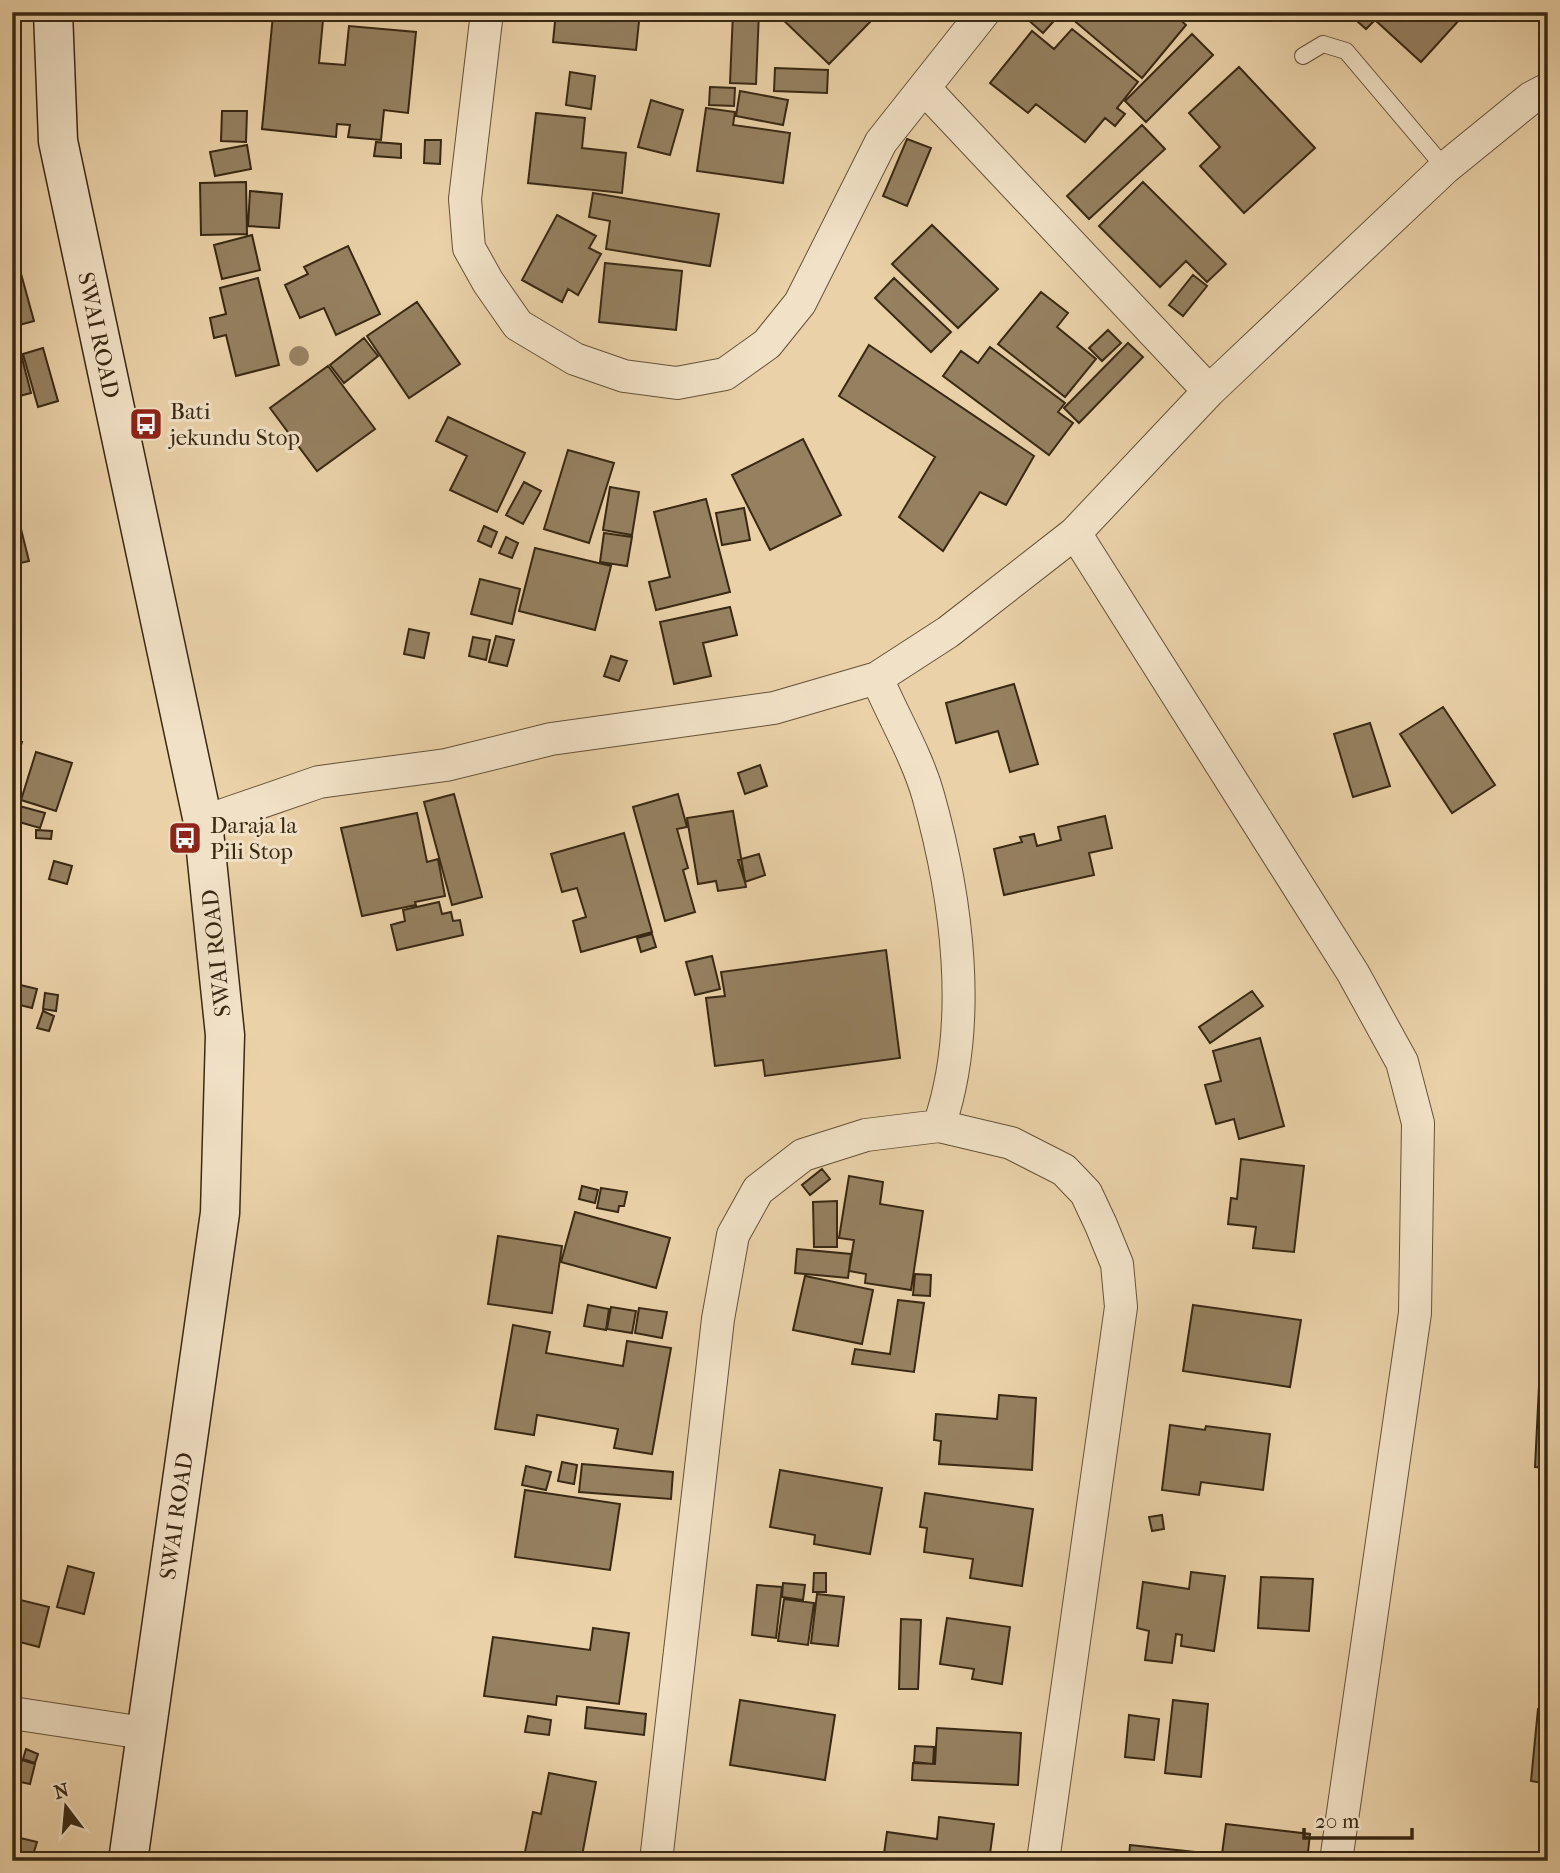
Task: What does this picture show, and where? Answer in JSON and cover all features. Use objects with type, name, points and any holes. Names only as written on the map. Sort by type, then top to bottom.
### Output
[{"type":"street","name":"SWAI ROAD","points":[[53,12],[58,141],[203,822],[225,1035],[220,1213],[144,1733],[128,1861]]},
{"type":"street","points":[[487,12],[465,199],[469,248],[488,282],[519,325],[575,359],[624,376],[677,383],[725,374],[767,344],[800,303],[881,142],[984,12]]},
{"type":"street","points":[[925,89],[1209,391]]},
{"type":"street","points":[[203,822],[319,782],[446,765],[551,738],[774,708],[877,678],[948,632],[1075,533],[1209,391],[1445,167],[1531,97],[1548,89]]},
{"type":"street","points":[[1075,533],[1353,973],[1402,1062],[1418,1122],[1415,1313],[1336,1861]]},
{"type":"street","points":[[877,678],[927,793],[947,887],[958,984],[951,1091],[939,1126]]},
{"type":"street","points":[[656,1861],[718,1319],[733,1235],[758,1190],[803,1155],[866,1135],[939,1126],[1011,1143],[1064,1170],[1086,1193],[1117,1264],[1121,1307],[1043,1861]]},
{"type":"street","points":[[12,1713],[144,1733]]},
{"type":"lane","points":[[1303,56],[1323,44],[1346,51],[1445,167]]},
{"type":"building","points":[[318,12],[412,12],[411,21]]},
{"type":"building","points":[[556,12],[640,12],[636,50],[553,42]]},
{"type":"building","points":[[733,12],[759,12],[756,84],[730,83]]},
{"type":"building","points":[[775,12],[860,12],[870,22],[829,64]]},
{"type":"building","points":[[1031,12],[1062,12],[1043,33],[1026,18]]},
{"type":"building","points":[[1076,12],[1172,12],[1186,25],[1142,78],[1071,18]]},
{"type":"building","points":[[1347,12],[1455,12],[1461,18],[1421,62],[1375,20],[1366,29]]},
{"type":"building","points":[[273,15],[323,20],[319,63],[345,65],[349,26],[416,32],[408,113],[384,110],[381,140],[348,137],[350,125],[337,124],[336,137],[262,129]]},
{"type":"building","points":[[1072,29],[1138,82],[1117,108],[1125,114],[1115,126],[1105,118],[1085,142],[1036,104],[1028,113],[990,83],[1032,31],[1054,49]]},
{"type":"building","points":[[1192,34],[1213,55],[1146,122],[1125,101]]},
{"type":"building","points":[[1239,67],[1315,148],[1244,213],[1200,166],[1220,147],[1189,113]]},
{"type":"building","points":[[775,68],[828,70],[827,93],[774,91]]},
{"type":"building","points":[[570,72],[595,76],[591,109],[566,105]]},
{"type":"building","points":[[710,87],[735,88],[734,106],[709,105]]},
{"type":"building","points":[[740,91],[788,100],[783,125],[736,116]]},
{"type":"building","points":[[651,100],[683,110],[670,155],[638,147]]},
{"type":"building","points":[[706,108],[735,112],[733,125],[790,133],[783,183],[697,171]]},
{"type":"building","points":[[222,111],[247,111],[246,142],[221,141]]},
{"type":"building","points":[[536,113],[585,118],[582,148],[626,153],[622,193],[528,183]]},
{"type":"building","points":[[1142,125],[1165,149],[1089,219],[1067,196]]},
{"type":"building","points":[[907,139],[931,148],[907,206],[883,196]]},
{"type":"building","points":[[425,140],[441,140],[440,164],[424,163]]},
{"type":"building","points":[[376,142],[401,144],[401,158],[374,156]]},
{"type":"building","points":[[247,145],[251,169],[215,176],[210,152]]},
{"type":"building","points":[[246,182],[247,234],[201,235],[200,183]]},
{"type":"building","points":[[1143,182],[1226,264],[1207,282],[1186,261],[1160,287],[1099,226]]},
{"type":"building","points":[[250,191],[282,194],[279,228],[248,226]]},
{"type":"building","points":[[593,193],[719,214],[710,266],[606,249],[610,221],[589,217]]},
{"type":"building","points":[[557,215],[596,236],[589,248],[601,254],[578,295],[568,289],[562,302],[522,280]]},
{"type":"building","points":[[932,225],[998,289],[958,328],[892,264]]},
{"type":"building","points":[[252,235],[260,270],[222,279],[214,245]]},
{"type":"building","points":[[12,241],[34,321],[12,327]]},
{"type":"building","points":[[348,246],[380,314],[336,335],[324,308],[300,318],[285,285],[308,274],[304,267]]},
{"type":"building","points":[[605,263],[682,271],[676,330],[599,322]]},
{"type":"building","points":[[1193,275],[1207,286],[1183,316],[1169,305]]},
{"type":"building","points":[[258,278],[279,365],[236,376],[226,335],[214,338],[210,318],[226,314],[220,288]]},
{"type":"building","points":[[894,278],[951,332],[931,352],[875,298]]},
{"type":"building","points":[[1041,292],[1068,313],[1057,327],[1096,359],[1065,397],[998,344]]},
{"type":"building","points":[[417,302],[460,364],[409,398],[367,336]]},
{"type":"building","points":[[1108,330],[1121,343],[1102,361],[1089,348]]},
{"type":"building","points":[[12,331],[15,331],[31,393],[12,398]]},
{"type":"building","points":[[364,338],[378,356],[344,383],[330,365]]},
{"type":"building","points":[[1128,343],[1143,357],[1079,423],[1064,408]]},
{"type":"building","points":[[869,345],[1034,456],[1006,505],[980,492],[943,551],[899,517],[935,457],[839,396]]},
{"type":"building","points":[[990,347],[1065,403],[1058,412],[1073,423],[1049,455],[943,376],[961,351],[978,363]]},
{"type":"building","points":[[43,348],[58,401],[38,407],[23,354]]},
{"type":"building","points":[[328,366],[375,429],[317,471],[270,408]]},
{"type":"building","points":[[448,417],[525,453],[497,512],[450,490],[467,456],[436,441]]},
{"type":"building","points":[[803,439],[841,515],[770,550],[732,475]]},
{"type":"building","points":[[568,450],[614,463],[589,543],[544,529]]},
{"type":"building","points":[[524,482],[541,491],[523,524],[506,515]]},
{"type":"building","points":[[610,487],[639,492],[632,535],[603,530]]},
{"type":"building","points":[[706,499],[730,592],[656,610],[649,582],[670,577],[654,512]]},
{"type":"building","points":[[744,508],[750,540],[722,545],[716,513]]},
{"type":"building","points":[[18,517],[29,561],[12,565],[12,518]]},
{"type":"building","points":[[484,526],[497,532],[491,547],[478,541]]},
{"type":"building","points":[[604,533],[632,537],[627,566],[600,562]]},
{"type":"building","points":[[506,537],[518,543],[512,558],[499,553]]},
{"type":"building","points":[[535,548],[611,566],[595,630],[519,611]]},
{"type":"building","points":[[480,579],[520,589],[512,624],[471,614]]},
{"type":"building","points":[[730,607],[737,635],[703,643],[711,676],[674,684],[660,622]]},
{"type":"building","points":[[409,629],[429,633],[424,658],[404,654]]},
{"type":"building","points":[[496,636],[514,640],[507,666],[489,662]]},
{"type":"building","points":[[473,637],[490,640],[486,660],[469,656]]},
{"type":"building","points":[[611,656],[627,661],[619,681],[604,676]]},
{"type":"building","points":[[1014,684],[1038,764],[1010,772],[998,731],[956,743],[946,703]]},
{"type":"building","points":[[1443,707],[1495,785],[1452,813],[1400,734]]},
{"type":"building","points":[[1370,723],[1390,786],[1353,797],[1334,734]]},
{"type":"building","points":[[12,739],[22,742],[12,773]]},
{"type":"building","points":[[36,752],[72,763],[56,811],[21,800]]},
{"type":"building","points":[[760,765],[767,786],[745,794],[738,773]]},
{"type":"building","points":[[454,794],[482,897],[452,905],[424,802]]},
{"type":"building","points":[[678,794],[687,827],[677,829],[688,868],[683,870],[695,912],[665,921],[633,807]]},
{"type":"building","points":[[12,804],[45,813],[40,828],[12,820]]},
{"type":"building","points":[[733,811],[746,887],[718,891],[716,881],[698,884],[687,818]]},
{"type":"building","points":[[417,813],[427,862],[438,859],[445,896],[362,916],[341,828]]},
{"type":"building","points":[[1105,816],[1112,848],[1089,853],[1094,875],[1004,895],[994,849],[1022,842],[1020,837],[1034,834],[1037,846],[1061,840],[1058,827]]},
{"type":"building","points":[[36,830],[52,831],[51,839],[36,838]]},
{"type":"building","points":[[624,833],[652,932],[581,952],[573,921],[586,917],[577,888],[562,892],[551,854]]},
{"type":"building","points":[[759,854],[765,875],[745,882],[738,860]]},
{"type":"building","points":[[54,861],[72,866],[67,884],[49,879]]},
{"type":"building","points":[[439,902],[442,914],[451,912],[453,921],[460,920],[463,935],[397,950],[391,925],[405,921],[403,910]]},
{"type":"building","points":[[652,934],[656,947],[641,952],[637,938]]},
{"type":"building","points":[[886,950],[900,1058],[765,1076],[763,1060],[715,1066],[706,998],[725,996],[721,972]]},
{"type":"building","points":[[712,956],[720,989],[695,995],[686,962]]},
{"type":"building","points":[[12,983],[37,989],[32,1008],[12,1003]]},
{"type":"building","points":[[1252,991],[1263,1006],[1210,1043],[1199,1027]]},
{"type":"building","points":[[45,993],[58,995],[56,1011],[43,1009]]},
{"type":"building","points":[[43,1011],[54,1016],[49,1031],[37,1028]]},
{"type":"building","points":[[1260,1038],[1284,1126],[1239,1139],[1234,1119],[1216,1124],[1205,1085],[1221,1081],[1213,1051]]},
{"type":"building","points":[[1241,1159],[1304,1166],[1294,1252],[1253,1248],[1256,1227],[1228,1224],[1231,1198],[1237,1199]]},
{"type":"building","points":[[822,1169],[830,1179],[810,1195],[802,1185]]},
{"type":"building","points":[[849,1176],[883,1182],[880,1204],[923,1211],[911,1290],[865,1283],[866,1274],[849,1271],[854,1240],[839,1238]]},
{"type":"building","points":[[582,1186],[598,1190],[595,1203],[579,1199]]},
{"type":"building","points":[[601,1188],[627,1192],[624,1206],[619,1206],[618,1212],[597,1208]]},
{"type":"building","points":[[837,1201],[837,1247],[814,1247],[813,1202]]},
{"type":"building","points":[[575,1212],[670,1238],[656,1288],[561,1262]]},
{"type":"building","points":[[498,1236],[562,1246],[552,1313],[488,1304]]},
{"type":"building","points":[[797,1249],[851,1254],[848,1278],[795,1273]]},
{"type":"building","points":[[915,1274],[931,1275],[930,1296],[913,1295]]},
{"type":"building","points":[[805,1276],[873,1290],[862,1344],[793,1330]]},
{"type":"building","points":[[1544,1285],[1548,1285],[1548,1468],[1535,1467]]},
{"type":"building","points":[[898,1300],[924,1303],[914,1372],[852,1364],[855,1349],[890,1354]]},
{"type":"building","points":[[588,1305],[609,1309],[606,1330],[584,1326]]},
{"type":"building","points":[[1193,1305],[1301,1320],[1290,1387],[1183,1371]]},
{"type":"building","points":[[611,1307],[636,1311],[632,1333],[607,1329]]},
{"type":"building","points":[[639,1308],[667,1312],[662,1338],[635,1333]]},
{"type":"building","points":[[513,1325],[550,1332],[546,1353],[623,1366],[627,1341],[671,1348],[652,1454],[614,1448],[618,1429],[537,1415],[534,1435],[495,1429]]},
{"type":"building","points":[[999,1395],[1036,1398],[1032,1470],[939,1464],[941,1441],[934,1440],[936,1414],[997,1419]]},
{"type":"building","points":[[1170,1425],[1205,1430],[1206,1426],[1270,1434],[1263,1490],[1201,1482],[1199,1495],[1162,1490]]},
{"type":"building","points":[[562,1462],[577,1465],[574,1484],[558,1481]]},
{"type":"building","points":[[582,1464],[673,1472],[671,1499],[579,1492]]},
{"type":"building","points":[[526,1466],[551,1472],[546,1490],[522,1485]]},
{"type":"building","points":[[780,1470],[882,1488],[870,1554],[814,1544],[815,1535],[770,1527]]},
{"type":"building","points":[[525,1490],[620,1504],[610,1570],[515,1557]]},
{"type":"building","points":[[925,1493],[1033,1509],[1022,1586],[970,1578],[973,1559],[924,1552],[927,1528],[920,1527]]},
{"type":"building","points":[[1162,1515],[1164,1529],[1152,1531],[1149,1517]]},
{"type":"building","points":[[68,1566],[94,1573],[84,1614],[57,1607]]},
{"type":"building","points":[[1191,1572],[1225,1576],[1214,1651],[1181,1646],[1182,1635],[1176,1634],[1172,1663],[1145,1660],[1149,1631],[1137,1628],[1143,1582],[1189,1589]]},
{"type":"building","points":[[814,1573],[826,1573],[826,1592],[813,1592]]},
{"type":"building","points":[[1261,1577],[1313,1579],[1309,1631],[1258,1628]]},
{"type":"building","points":[[783,1583],[805,1585],[803,1600],[782,1597]]},
{"type":"building","points":[[757,1585],[782,1587],[776,1638],[752,1635]]},
{"type":"building","points":[[817,1594],[844,1597],[838,1646],[811,1643]]},
{"type":"building","points":[[12,1598],[49,1607],[39,1647],[12,1640]]},
{"type":"building","points":[[784,1599],[814,1603],[808,1645],[778,1641]]},
{"type":"building","points":[[947,1618],[1010,1627],[1002,1684],[972,1679],[974,1669],[940,1664]]},
{"type":"building","points":[[901,1619],[921,1620],[918,1689],[899,1689]]},
{"type":"building","points":[[593,1628],[629,1633],[619,1704],[557,1696],[556,1705],[484,1696],[493,1637],[590,1650]]},
{"type":"building","points":[[740,1700],[835,1715],[825,1780],[730,1765]]},
{"type":"building","points":[[1173,1700],[1208,1704],[1201,1777],[1165,1773]]},
{"type":"building","points":[[587,1707],[646,1714],[644,1735],[585,1728]]},
{"type":"building","points":[[1538,1709],[1548,1709],[1548,1784],[1531,1781]]},
{"type":"building","points":[[1129,1715],[1159,1719],[1154,1760],[1125,1757]]},
{"type":"building","points":[[528,1716],[551,1720],[549,1735],[525,1732]]},
{"type":"building","points":[[937,1728],[1021,1733],[1018,1785],[912,1780],[913,1763],[935,1764]]},
{"type":"building","points":[[915,1746],[934,1747],[933,1764],[914,1762]]},
{"type":"building","points":[[26,1749],[38,1754],[35,1763],[23,1759]]},
{"type":"building","points":[[22,1760],[35,1764],[30,1784],[16,1781]]},
{"type":"building","points":[[549,1773],[596,1782],[581,1861],[525,1852],[533,1812],[541,1814]]},
{"type":"building","points":[[939,1817],[994,1824],[989,1861],[883,1861],[887,1832],[937,1839]]},
{"type":"building","points":[[1226,1824],[1310,1834],[1307,1861],[1277,1861],[1222,1854]]},
{"type":"building","points":[[12,1836],[37,1842],[33,1855],[43,1858],[42,1861],[12,1861]]},
{"type":"building","points":[[1130,1845],[1213,1854],[1212,1861],[1106,1861],[1107,1855],[1129,1857]]},
{"type":"place","name":"Bati jekundu Stop","points":[[146,424]]},
{"type":"place","name":"Daraja la Pili Stop","points":[[185,838]]}]
